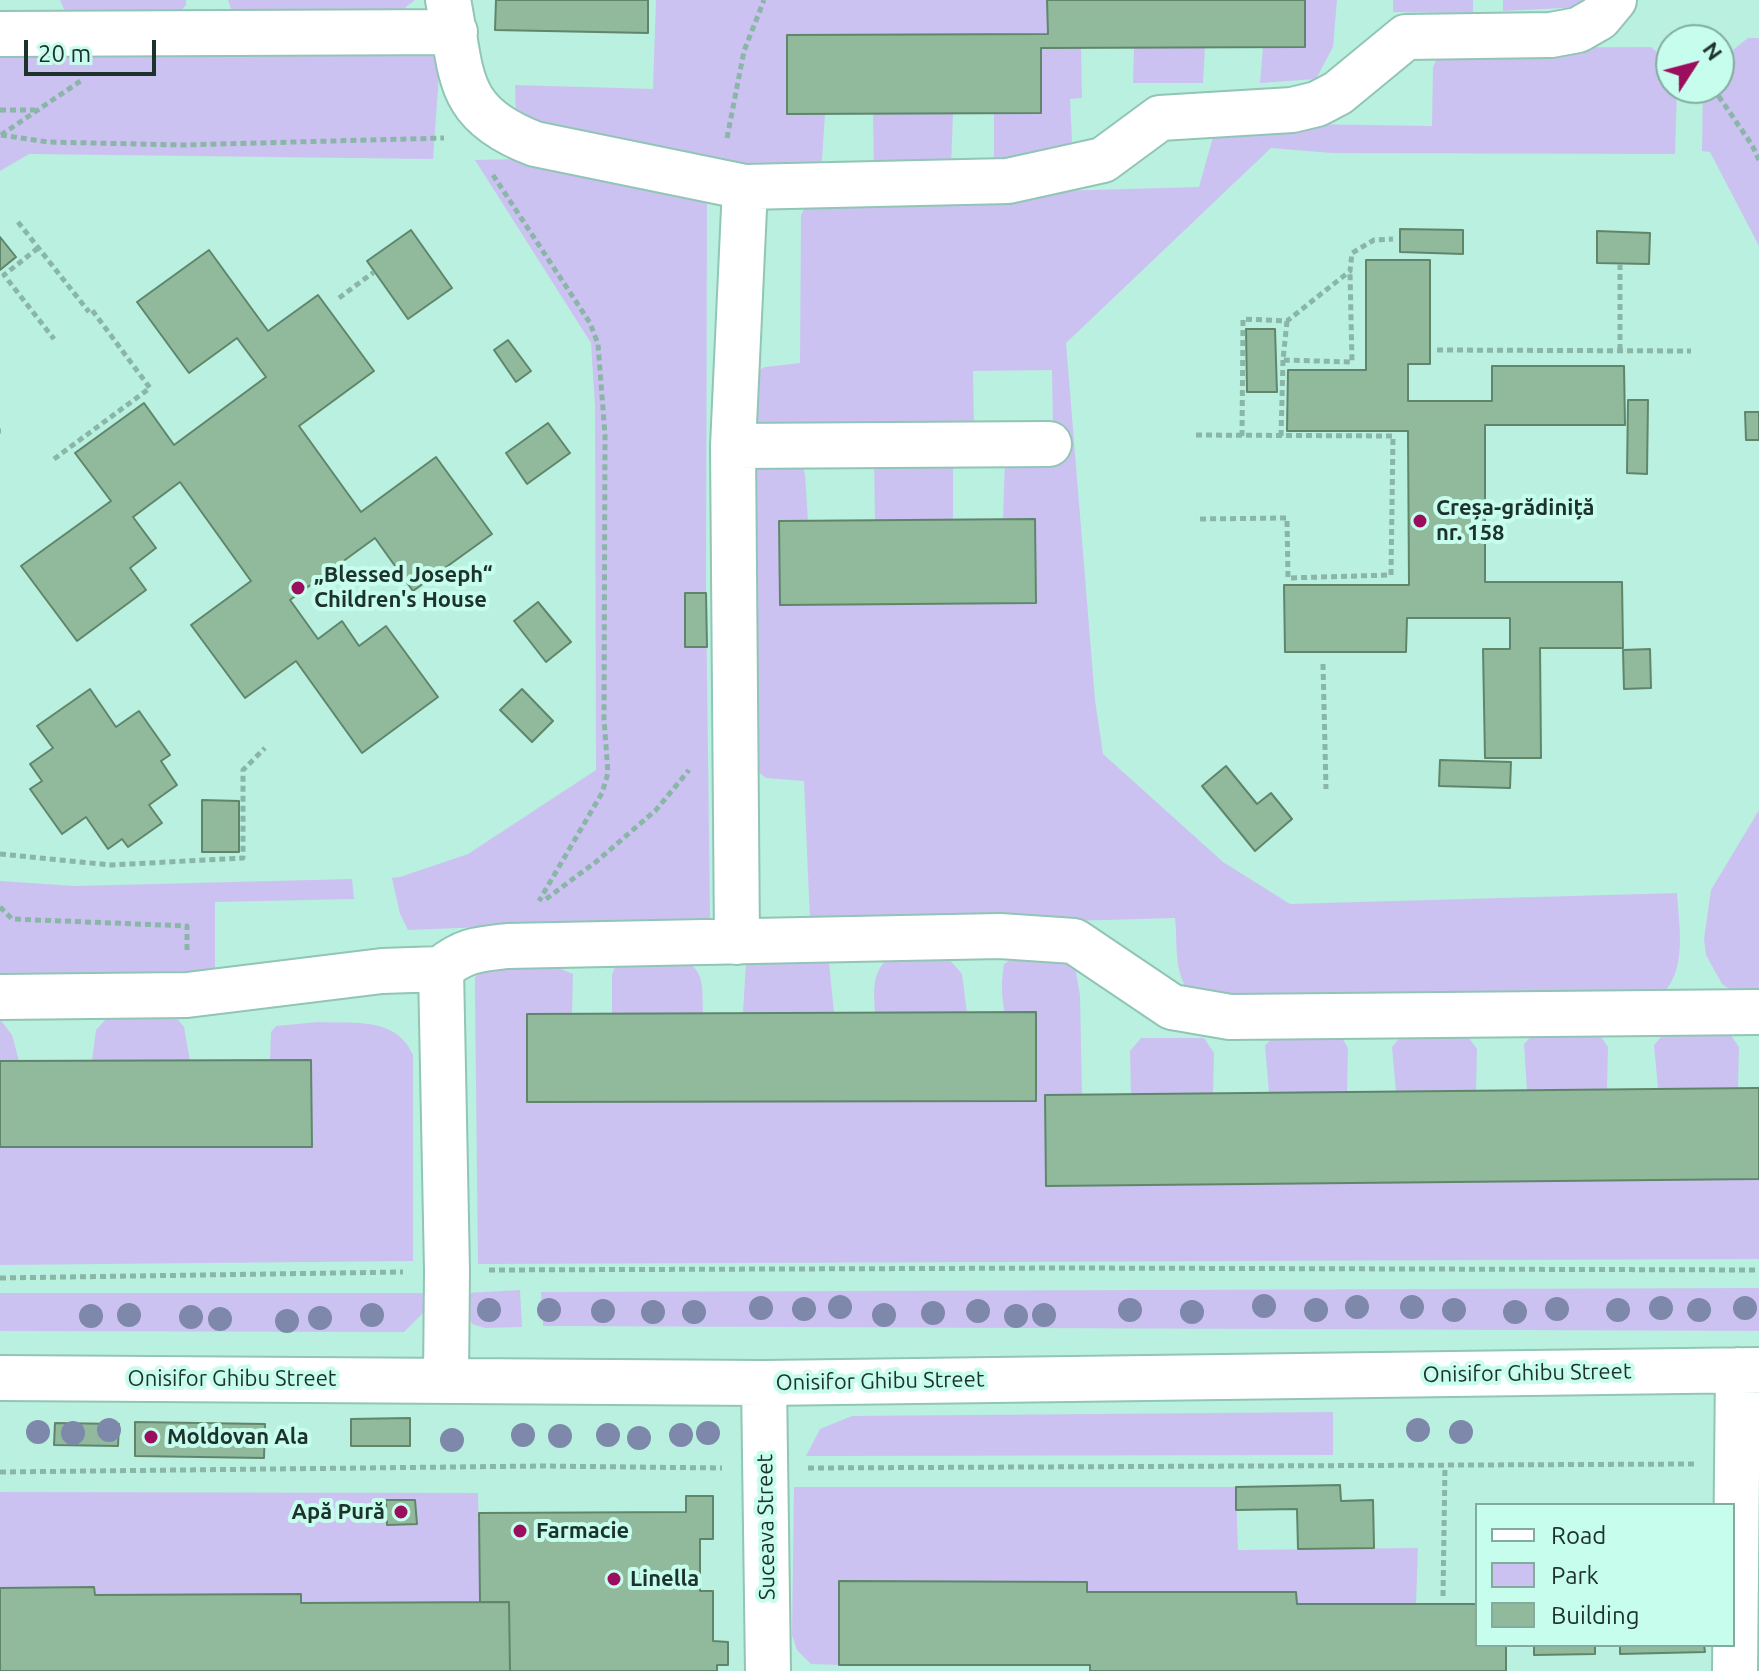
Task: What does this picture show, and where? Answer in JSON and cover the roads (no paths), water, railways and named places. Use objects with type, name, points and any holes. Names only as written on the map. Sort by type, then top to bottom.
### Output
[{"type":"street","points":[[0,34],[452,16],[462,81],[468,95],[485,115],[509,134],[535,144],[734,186],[1008,181],[1103,160],[1160,118],[1292,110],[1317,104],[1338,93],[1406,37],[1551,35],[1578,30],[1599,18],[1614,0]]},
{"type":"street","points":[[734,186],[737,942]]},
{"type":"street","points":[[733,446],[1049,444]]},
{"type":"street","points":[[0,997],[187,995],[382,971],[441,969],[456,956],[473,950],[507,946],[1000,936],[1074,941],[1172,1007],[1230,1017],[1759,1012]]},
{"type":"street","points":[[441,969],[446,1380]]},
{"type":"street","points":[[1735,1671],[1737,1464],[1748,1370]]},
{"type":"street","name":"Onisifor Ghibu Street","points":[[0,1378],[764,1383],[1748,1370]]},
{"type":"street","name":"Suceava Street","points":[[764,1383],[768,1671]]},
{"type":"place","name":"Creșa-grădiniță nr. 158","points":[[1420,521]]},
{"type":"place","name":"„Blessed Joseph“ Children's House","points":[[298,588]]},
{"type":"place","name":"Moldovan Ala","points":[[151,1437]]},
{"type":"place","name":"Apă Pură","points":[[401,1512]]},
{"type":"place","name":"Farmacie","points":[[520,1531]]},
{"type":"place","name":"Linella","points":[[614,1579]]}]
